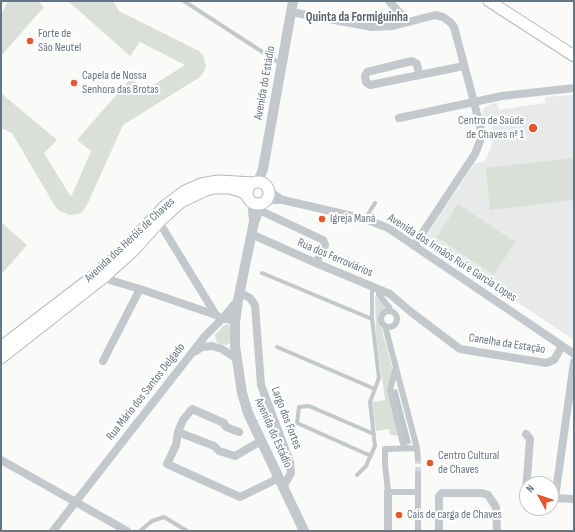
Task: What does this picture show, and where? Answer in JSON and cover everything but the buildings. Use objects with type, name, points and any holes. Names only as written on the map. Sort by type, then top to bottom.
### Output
[{"type":"main road","points":[[490,1],[574,56]]},
{"type":"main road","name":"Avenida dos Heróis de Chaves","points":[[1,347],[96,274],[127,246],[165,206],[185,191],[194,186],[209,182],[228,181],[259,194]]},
{"type":"main road","name":"Avenida dos Heróis de Chaves","points":[[1,358],[103,278],[133,251],[159,222],[181,202],[206,190],[214,188],[229,188],[259,194]]},
{"type":"street","name":"Avenida do Estádio","points":[[293,1],[262,169],[254,222],[239,296],[235,322],[235,346],[240,387],[245,406],[304,531]]},
{"type":"street","points":[[390,1],[408,22]]},
{"type":"street","points":[[291,12],[372,27],[392,26],[435,15],[443,17],[454,27],[481,130],[480,141],[475,154],[414,246]]},
{"type":"street","points":[[419,75],[416,64],[412,61],[367,72],[365,76],[366,82],[370,85],[464,66]]},
{"type":"street","points":[[399,118],[502,96],[574,88]]},
{"type":"street","points":[[259,194],[323,240],[325,244],[316,264]]},
{"type":"street","name":"Avenida dos Irmãos Rui e Garcia Lopes","points":[[259,194],[365,219],[388,228],[574,354]]},
{"type":"street","points":[[159,222],[219,317]]},
{"type":"street","name":"Rua dos Ferroviários","points":[[251,234],[316,264],[390,294],[406,307]]},
{"type":"street","points":[[103,278],[140,289],[235,322]]},
{"type":"street","points":[[375,288],[389,307],[390,311],[395,313],[397,320],[392,326],[385,326]]},
{"type":"street","points":[[103,361],[140,289]]},
{"type":"street","name":"Rua Mário dos Santos Delgado","points":[[53,531],[211,330],[219,317],[239,296]]},
{"type":"street","name":"Largo dos Fortes","points":[[239,296],[250,298],[255,305],[261,385],[290,462],[291,473],[281,482]]},
{"type":"street","name":"Canelha da Estação","points":[[406,307],[460,349],[546,363],[554,360],[562,346]]},
{"type":"street","points":[[390,311],[385,312],[382,316],[382,321],[385,326],[396,367],[417,448],[418,458]]},
{"type":"street","points":[[211,330],[210,336],[212,346]]},
{"type":"street","points":[[193,352],[202,347],[212,346],[237,359]]},
{"type":"street","points":[[222,350],[235,346]]},
{"type":"street","points":[[556,476],[574,362]]},
{"type":"street","points":[[396,367],[390,390],[404,448]]},
{"type":"street","points":[[239,432],[226,427],[224,423],[192,409],[183,420],[178,432],[176,445],[168,464],[240,497],[281,482]]},
{"type":"street","points":[[178,432],[214,446],[219,452],[235,456],[261,441]]},
{"type":"street","points":[[526,434],[530,439],[527,476]]},
{"type":"street","points":[[388,531],[388,492],[384,464],[385,449],[417,448]]},
{"type":"street","points":[[1,460],[127,531]]},
{"type":"street","points":[[418,474],[418,531]]},
{"type":"street","points":[[388,492],[418,492]]},
{"type":"street","points":[[439,531],[439,496],[442,493],[482,493],[488,495],[496,507],[497,531]]},
{"type":"street","points":[[559,498],[574,499]]},
{"type":"lane","points":[[184,1],[282,64]]},
{"type":"lane","points":[[365,219],[375,203]]},
{"type":"lane","points":[[262,273],[372,319]]},
{"type":"lane","points":[[357,476],[366,466],[375,446],[370,402],[378,378],[372,319],[375,288]]},
{"type":"lane","points":[[277,347],[375,389]]},
{"type":"lane","points":[[371,456],[297,423],[298,407],[309,406],[374,434]]},
{"type":"lane","points":[[140,531],[152,521],[164,517],[187,531]]},
{"type":"shaded area","points":[[8,1],[38,1],[44,7],[1,56],[1,15]]},
{"type":"shaded area","points":[[68,1],[113,1],[119,11],[199,51],[203,55],[206,66],[200,77],[123,125],[87,205],[79,214],[69,215],[60,211],[55,206],[12,133],[1,128],[1,93],[57,140],[44,153],[71,197],[91,151],[77,140],[131,78],[144,91],[185,65],[140,42],[130,56]]},
{"type":"shaded area","points":[[574,95],[574,340],[424,240],[475,163],[484,162],[490,150],[493,135],[489,118],[482,119],[484,108],[491,104],[497,103],[499,110],[545,103],[545,97]]},
{"type":"shaded area","points":[[574,158],[574,200],[490,210],[486,168]]},
{"type":"shaded area","points":[[458,204],[515,242],[494,275],[437,237]]},
{"type":"shaded area","points":[[1,222],[27,245],[1,275]]},
{"type":"shaded area","points":[[375,296],[388,309],[384,310],[380,315],[380,323],[393,371],[388,389],[400,436],[390,435],[389,429],[376,431],[372,402],[385,400],[376,335]]},
{"type":"shaded area","points":[[228,324],[230,327],[230,342],[227,345],[219,344],[216,341],[215,335],[224,325]]},
{"type":"shaded area","points":[[397,389],[411,443],[406,445],[392,390]]},
{"type":"tunnel","points":[[418,458],[418,474]]},
{"type":"place","name":"Forte de São Neutel","points":[[30,41]]},
{"type":"place","name":"Capela de Nossa Senhora das Brotas","points":[[74,83]]},
{"type":"place","name":"Centro de Saúde de Chaves nº 1","points":[[533,128]]},
{"type":"place","name":"Igreja Maná","points":[[322,219]]},
{"type":"place","name":"Centro Cultural de Chaves","points":[[430,463]]},
{"type":"place","name":"Cais de carga de Chaves","points":[[399,515]]},
{"type":"district","name":"Quinta da Formiguinha","points":[[357,18]]}]
